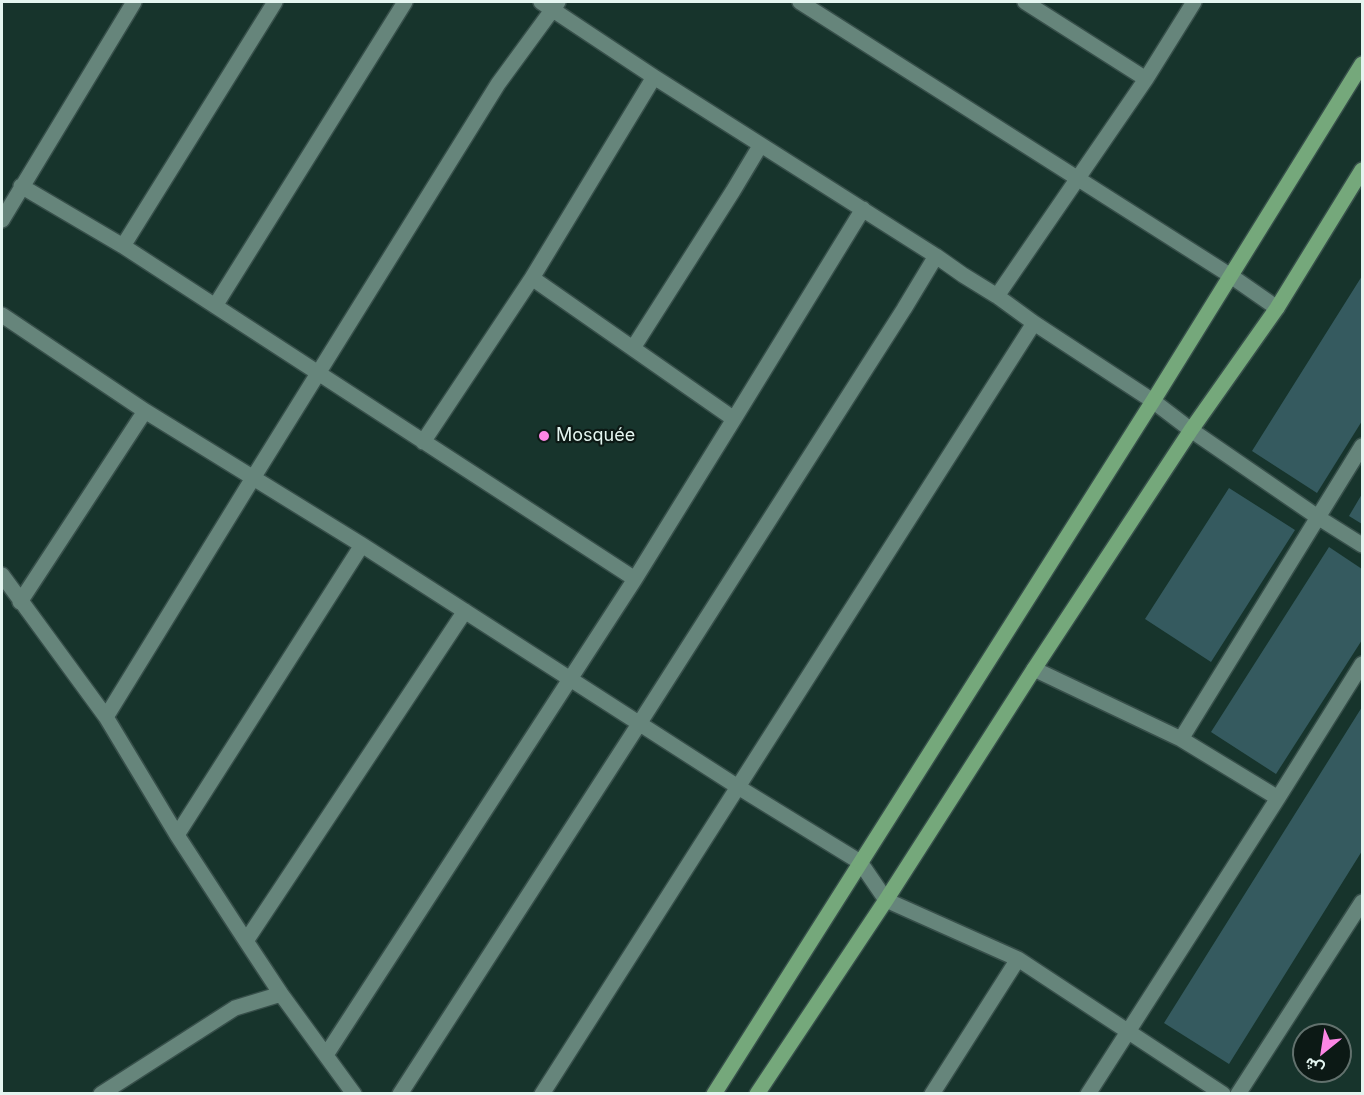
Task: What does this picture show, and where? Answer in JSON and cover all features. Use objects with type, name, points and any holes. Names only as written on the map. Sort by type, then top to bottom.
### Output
[{"type":"main road","points":[[714,1094],[1153,401],[1362,64]]},
{"type":"main road","points":[[757,1094],[886,900],[1191,430],[1277,308],[1362,170]]},
{"type":"street","points":[[2,220],[134,2]]},
{"type":"street","points":[[123,246],[275,2]]},
{"type":"street","points":[[215,306],[405,2]]},
{"type":"street","points":[[800,2],[1231,276],[1277,308]]},
{"type":"street","points":[[1025,2],[1146,78]]},
{"type":"street","points":[[997,296],[1146,78],[1194,2]]},
{"type":"street","points":[[106,717],[498,84],[551,4],[654,77],[997,296],[1153,401],[1191,430],[1319,518],[1362,545]]},
{"type":"street","points":[[423,442],[532,278],[654,77]]},
{"type":"street","points":[[633,348],[760,146]]},
{"type":"street","points":[[21,186],[123,246],[635,579]]},
{"type":"street","points":[[326,1054],[635,579],[863,209]]},
{"type":"street","points":[[400,1094],[639,724],[936,256]]},
{"type":"street","points":[[532,278],[734,419]]},
{"type":"street","points":[[2,315],[146,411],[362,544],[639,724],[860,862],[886,900],[1018,960],[1223,1094]]},
{"type":"street","points":[[542,1094],[1034,323]]},
{"type":"street","points":[[20,602],[146,411]]},
{"type":"street","points":[[1181,739],[1362,446]]},
{"type":"street","points":[[177,835],[362,544]]},
{"type":"street","points":[[2,575],[106,717],[177,835],[246,941],[354,1094]]},
{"type":"street","points":[[246,941],[465,611]]},
{"type":"street","points":[[1088,1094],[1362,664]]},
{"type":"street","points":[[1034,669],[1181,739],[1278,798]]},
{"type":"street","points":[[1238,1094],[1362,902]]},
{"type":"street","points":[[932,1094],[1018,960]]},
{"type":"street","points":[[101,1094],[235,1008],[282,994]]},
{"type":"building","points":[[1362,276],[1362,421],[1317,493],[1252,451]]},
{"type":"building","points":[[1229,488],[1295,530],[1211,662],[1145,619]]},
{"type":"building","points":[[1362,494],[1362,524],[1349,516]]},
{"type":"building","points":[[1329,547],[1362,569],[1362,640],[1276,774],[1211,732]]},
{"type":"building","points":[[1362,707],[1362,851],[1229,1064],[1164,1023]]},
{"type":"place","name":"Mosquée","points":[[544,436]]}]
